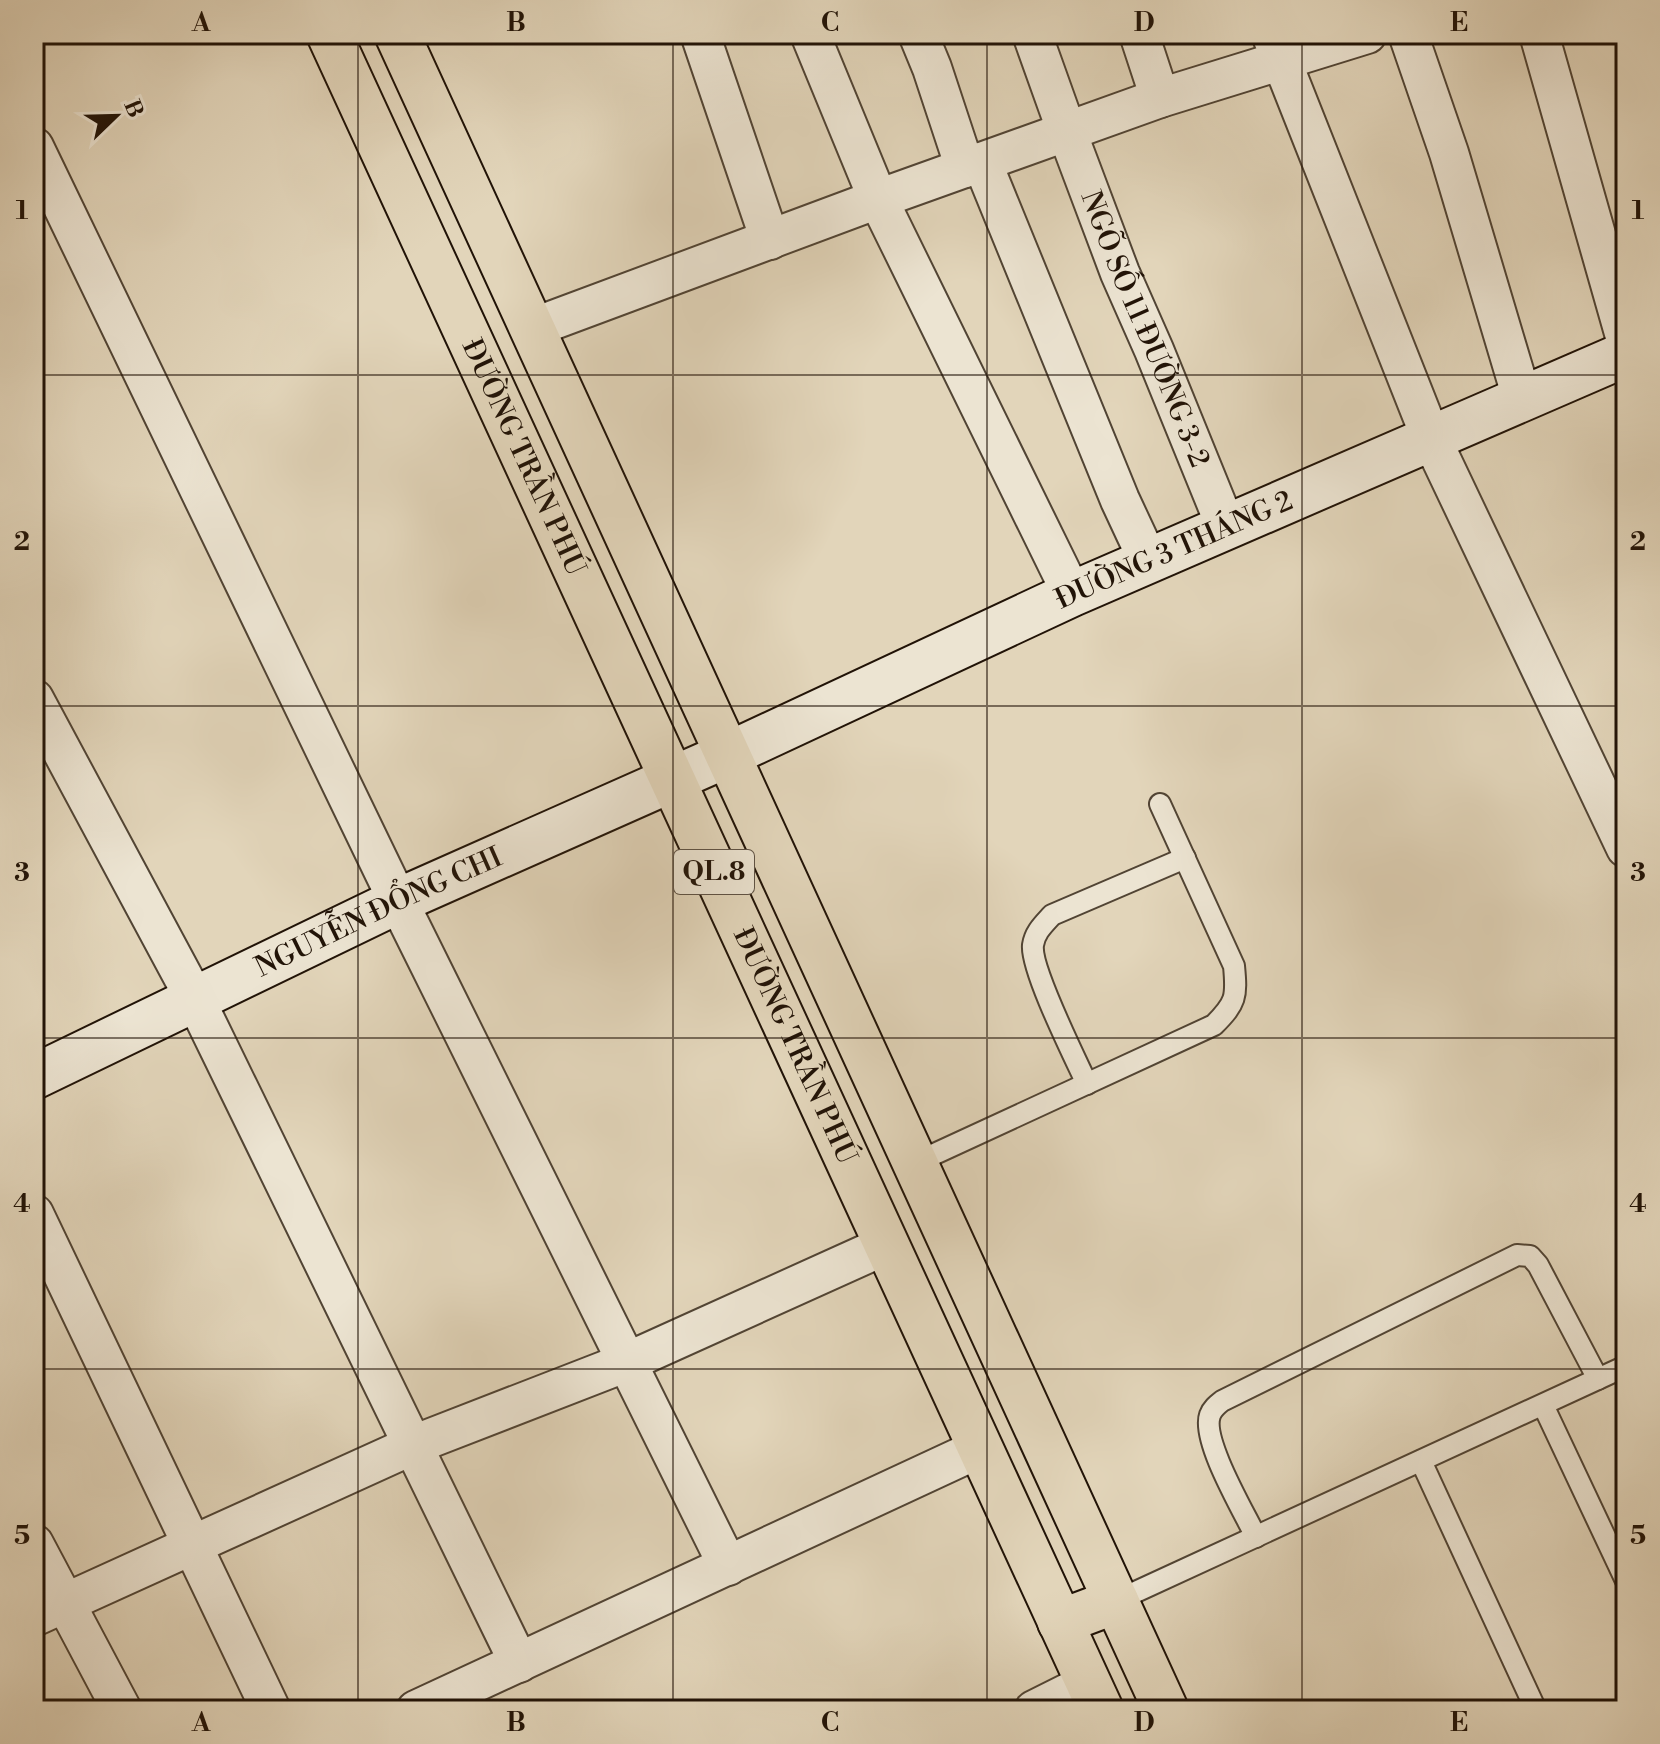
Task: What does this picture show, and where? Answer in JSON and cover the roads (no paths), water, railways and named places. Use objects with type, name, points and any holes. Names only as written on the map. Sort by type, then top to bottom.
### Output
[{"type":"main road","name":"ĐƯỜNG TRẦN PHÚ","points":[[329,34],[1095,1697]]},
{"type":"main road","name":"QL.8","points":[[397,34],[1166,1710]]},
{"type":"main road","name":"ĐƯỜNG 3 THÁNG 2","points":[[727,755],[1148,560],[1626,354]]},
{"type":"main road","name":"NGUYỄN ĐỔNG CHI","points":[[34,1077],[398,901],[727,755]]},
{"type":"main road","points":[[1060,1622],[1116,1601]]},
{"type":"street","points":[[700,34],[770,240]]},
{"type":"street","points":[[810,34],[878,199],[1072,594]]},
{"type":"street","points":[[918,34],[1148,560]]},
{"type":"street","name":"NGÕ SỐ 11 ĐƯỜNG 3-2","points":[[1032,34],[1120,273],[1226,527]]},
{"type":"street","points":[[1139,34],[1160,98]]},
{"type":"street","points":[[532,328],[1160,98],[1276,48],[1367,34]]},
{"type":"street","points":[[1408,34],[1449,153],[1522,398]]},
{"type":"street","points":[[1539,34],[1626,340]]},
{"type":"street","points":[[1276,48],[1431,438],[1626,848]]},
{"type":"street","points":[[34,147],[398,901],[728,1566]]},
{"type":"street","points":[[34,699],[195,999],[519,1663]]},
{"type":"street","points":[[34,1214],[271,1710]]},
{"type":"street","points":[[49,1609],[413,1445],[627,1362],[886,1245]]},
{"type":"street","points":[[416,1710],[980,1448]]},
{"type":"street","points":[[34,1544],[49,1609],[122,1710]]},
{"type":"street","points":[[1034,1710],[1095,1697]]},
{"type":"lane","points":[[915,1163],[1214,1025],[1230,1010],[1237,990],[1234,966],[1160,804]]},
{"type":"lane","points":[[1087,1084],[1037,970],[1033,949],[1037,931],[1052,915],[1185,858]]},
{"type":"lane","points":[[1256,1537],[1215,1454],[1208,1428],[1210,1412],[1222,1401],[1517,1255],[1530,1256],[1538,1265],[1598,1379]]},
{"type":"lane","points":[[1116,1601],[1626,1366]]},
{"type":"lane","points":[[1543,1405],[1626,1581]]},
{"type":"lane","points":[[1421,1461],[1536,1710]]}]
